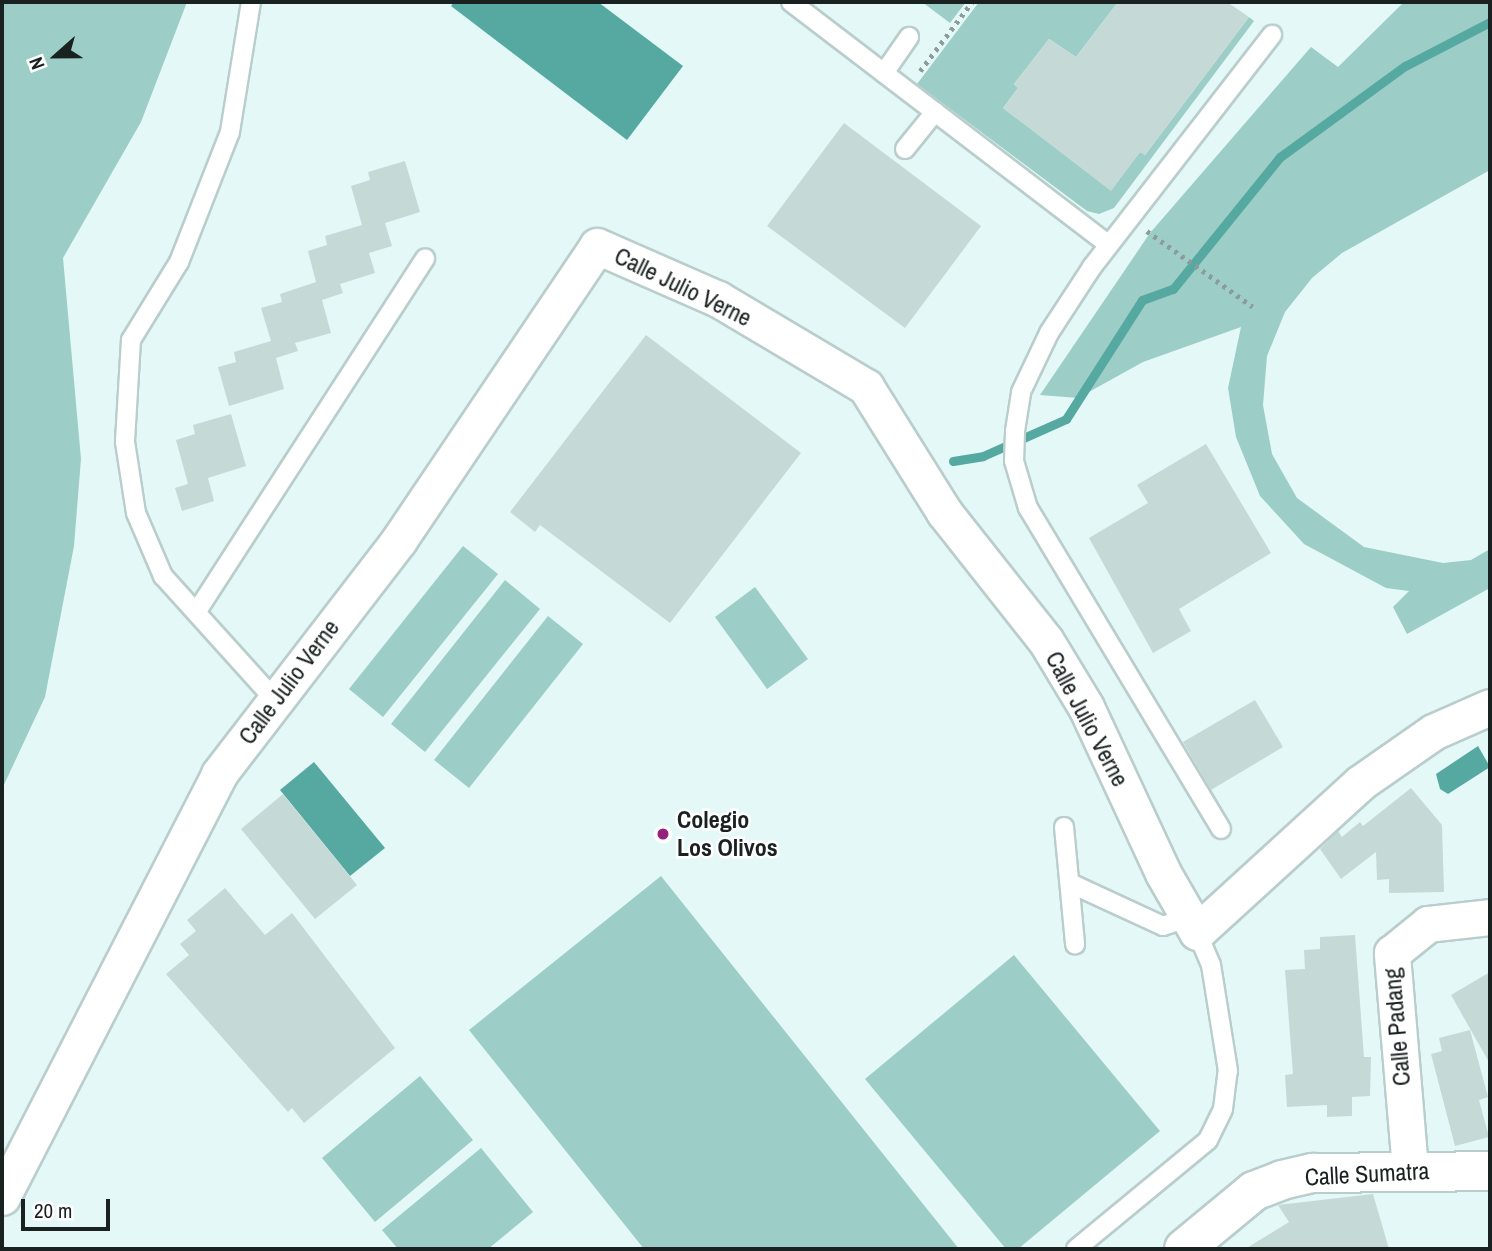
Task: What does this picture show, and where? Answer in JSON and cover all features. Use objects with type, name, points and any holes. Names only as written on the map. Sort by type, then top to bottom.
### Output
[{"type":"street","name":"Calle Julio Verne","points":[[2,1197],[219,774],[274,699],[399,540],[597,246],[718,299],[866,387],[944,512],[1053,652],[1086,707],[1193,924]]},
{"type":"street","points":[[1193,924],[1360,783],[1433,732],[1490,707]]},
{"type":"street","name":"Calle Padang","points":[[1410,1169],[1392,953],[1428,923],[1490,917]]},
{"type":"street","name":"Calle Sumatra","points":[[1184,1249],[1254,1191],[1282,1180],[1410,1169],[1490,1171]]},
{"type":"lane","points":[[251,2],[230,132],[179,262],[131,340],[125,442],[136,513],[163,576],[274,699]]},
{"type":"lane","points":[[791,2],[1109,245]]},
{"type":"lane","points":[[1221,829],[1028,508],[1014,461],[1021,392],[1049,333],[1109,245],[1272,34]]},
{"type":"lane","points":[[884,73],[909,37]]},
{"type":"lane","points":[[905,149],[935,112]]},
{"type":"lane","points":[[197,611],[425,258]]},
{"type":"lane","points":[[1064,827],[1072,884],[1074,944]]},
{"type":"lane","points":[[1072,884],[1163,926],[1193,924],[1210,965],[1228,1071],[1223,1109],[1208,1140],[1076,1249]]},
{"type":"path","points":[[906,90],[972,2]]},
{"type":"path","points":[[1129,219],[1253,307]]},
{"type":"green space","points":[[2,2],[187,2],[141,122],[63,258],[81,459],[74,546],[45,697],[2,789]]},
{"type":"green space","points":[[922,2],[966,2],[950,23]]},
{"type":"green space","points":[[979,2],[1118,2],[1076,57],[1049,39],[1014,84],[1018,88],[1003,108],[1111,190],[1140,152],[1145,155],[1249,17],[1254,21],[1114,208],[1099,214],[1087,211],[917,84]]},
{"type":"green space","points":[[1404,2],[1490,2],[1490,170],[1342,253],[1312,278],[1285,312],[1267,356],[1263,405],[1272,454],[1297,498],[1364,547],[1443,563],[1471,560],[1490,549],[1490,588],[1407,634],[1393,607],[1409,591],[1386,588],[1304,544],[1260,496],[1236,437],[1228,388],[1241,327],[1143,362],[1078,398],[1040,395],[1150,233],[1311,47],[1338,67]]},
{"type":"green space","points":[[463,546],[498,574],[383,717],[349,689]]},
{"type":"green space","points":[[505,580],[540,609],[425,752],[391,724]]},
{"type":"green space","points":[[755,587],[808,659],[767,689],[715,617]]},
{"type":"green space","points":[[548,616],[583,644],[469,788],[434,760]]},
{"type":"green space","points":[[661,876],[959,1249],[644,1249],[469,1030]]},
{"type":"green space","points":[[1014,955],[1160,1131],[1018,1249],[1006,1249],[865,1079]]},
{"type":"green space","points":[[420,1076],[473,1140],[375,1222],[322,1158]]},
{"type":"green space","points":[[481,1148],[533,1212],[488,1249],[398,1249],[382,1230]]},
{"type":"water","points":[[454,2],[598,2],[683,66],[627,140],[451,6]]},
{"type":"water","points":[[1478,746],[1490,767],[1448,794],[1440,789],[1436,774]]},
{"type":"water","points":[[314,762],[385,848],[350,876],[280,790]]},
{"type":"building","points":[[1118,2],[1227,2],[1249,17],[1145,155],[1140,152],[1111,191],[1003,108],[1018,88],[1014,84],[1049,39],[1076,57]]},
{"type":"building","points":[[844,123],[981,226],[905,328],[767,226]]},
{"type":"building","points":[[405,161],[420,212],[385,223],[392,246],[369,253],[375,273],[340,284],[343,293],[322,300],[331,333],[295,343],[298,351],[276,358],[284,389],[229,406],[218,367],[236,362],[234,352],[271,341],[261,308],[282,302],[280,294],[316,282],[308,251],[327,245],[325,236],[362,225],[351,186],[370,180],[368,172]]},
{"type":"building","points":[[646,335],[801,453],[670,623],[540,525],[535,532],[510,512]]},
{"type":"building","points":[[231,414],[246,466],[208,478],[214,501],[182,511],[175,488],[188,484],[176,440],[195,434],[193,425]]},
{"type":"building","points":[[1206,444],[1271,553],[1179,609],[1191,631],[1153,653],[1089,538],[1148,503],[1137,485]]},
{"type":"building","points":[[1255,700],[1283,747],[1211,790],[1183,742]]},
{"type":"building","points":[[1411,788],[1442,825],[1444,892],[1389,893],[1389,879],[1377,880],[1376,852],[1341,879],[1320,849],[1338,831],[1342,837],[1360,822],[1363,826]]},
{"type":"building","points":[[283,794],[357,885],[315,919],[241,829]]},
{"type":"building","points":[[225,888],[265,935],[292,913],[395,1048],[304,1123],[292,1108],[288,1112],[166,974],[189,955],[180,944],[196,931],[187,920]]},
{"type":"building","points":[[1355,935],[1364,1057],[1371,1057],[1370,1096],[1352,1097],[1352,1116],[1327,1117],[1327,1105],[1287,1107],[1285,1075],[1293,1074],[1285,970],[1305,969],[1304,950],[1320,949],[1320,937]]},
{"type":"building","points":[[1490,972],[1490,1064],[1451,995]]},
{"type":"building","points":[[1470,1030],[1488,1097],[1479,1100],[1489,1137],[1455,1146],[1431,1054],[1442,1051],[1439,1038]]},
{"type":"building","points":[[1373,1194],[1389,1249],[1245,1249],[1289,1222],[1278,1205]]},
{"type":"waterway","points":[[953,461],[983,456],[1066,419],[1142,300],[1173,289],[1280,157],[1405,66],[1490,22]]},
{"type":"place","name":"Colegio Los Olivos","points":[[663,834]]}]
